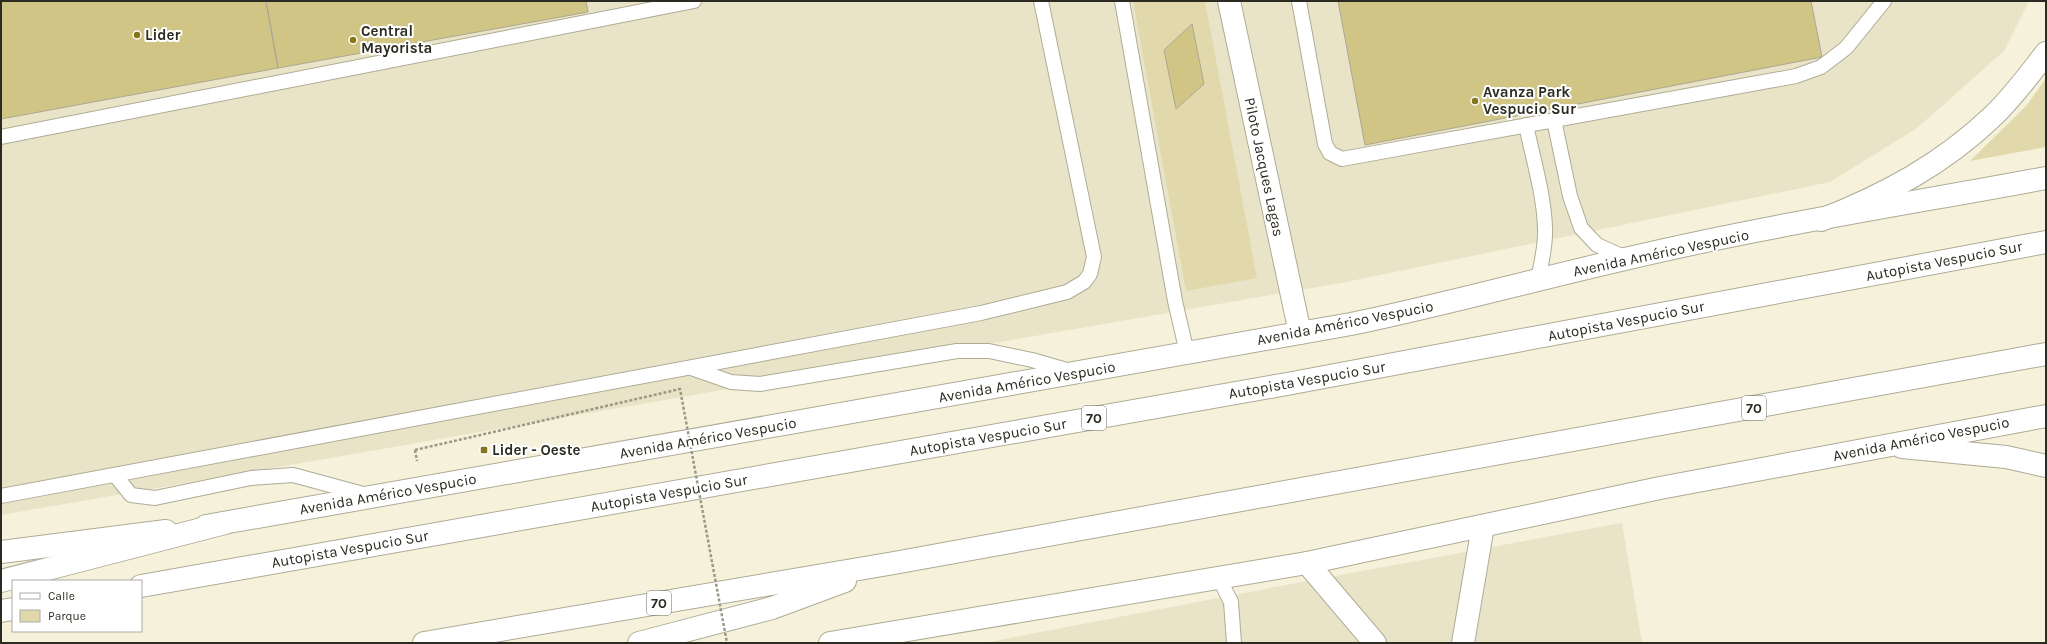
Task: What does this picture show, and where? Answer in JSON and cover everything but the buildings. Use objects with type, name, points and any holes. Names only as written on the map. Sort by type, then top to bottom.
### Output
[{"type":"main road","name":"Piloto Jacques Lagas","points":[[1229,1],[1300,333]]},
{"type":"main road","points":[[1822,220],[1881,195],[1952,152],[1993,116],[2015,93],[2046,53]]},
{"type":"main road","name":"Avenida Américo Vespucio","points":[[1,552],[225,523],[1300,333],[1402,313],[1626,258],[2046,178]]},
{"type":"main road","name":"Autopista Vespucio Sur","points":[[142,586],[1294,383],[2046,242]]},
{"type":"main road","name":"70","points":[[424,643],[894,563],[2046,354]]},
{"type":"main road","name":"Avenida Américo Vespucio","points":[[830,643],[1307,563],[1660,488],[2046,416]]},
{"type":"main road","points":[[1887,446],[2006,457],[2046,466]]},
{"type":"main road","points":[[1,581],[225,523]]},
{"type":"main road","points":[[1467,639],[1483,526]]},
{"type":"main road","points":[[639,643],[772,608],[894,563]]},
{"type":"main road","points":[[1307,563],[1375,643]]},
{"type":"main road","points":[[1,611],[12,609]]},
{"type":"lane","points":[[1,137],[694,1]]},
{"type":"lane","points":[[1,496],[981,313],[1067,292],[1084,282],[1090,274],[1094,257],[1041,1]]},
{"type":"lane","points":[[1122,1],[1175,301],[1187,353]]},
{"type":"lane","points":[[1299,1],[1325,144],[1330,153],[1342,158],[1796,76],[1821,67],[1846,48],[1884,1]]},
{"type":"lane","points":[[1554,120],[1570,196],[1581,228],[1597,245],[1626,258]]},
{"type":"lane","points":[[1526,125],[1543,203],[1546,229],[1544,253],[1538,280]]},
{"type":"lane","points":[[689,367],[731,382],[760,384],[957,351],[989,351],[1032,360],[1077,372]]},
{"type":"lane","points":[[115,475],[131,494],[155,498],[250,478],[293,474],[373,497]]},
{"type":"lane","points":[[1219,578],[1231,602],[1234,643]]},
{"type":"path","points":[[415,450],[680,389],[727,643]]},
{"type":"shaded area","name":"Lider","points":[[1,1],[2029,1],[2004,51],[1917,128],[1830,182],[1346,282],[1,515]]},
{"type":"shaded area","points":[[1622,523],[1642,643],[984,643],[1286,585]]},
{"type":"green space","points":[[1133,1],[1205,1],[1257,278],[1186,291]]},
{"type":"green space","points":[[2046,78],[2046,147],[1970,161],[2027,105]]},
{"type":"place","name":"Lider","points":[[137,35]]},
{"type":"place","name":"Central Mayorista","points":[[353,40]]},
{"type":"place","name":"Avanza Park Vespucio Sur","points":[[1475,101]]},
{"type":"place","name":"Lider - Oeste","points":[[484,450]]}]
